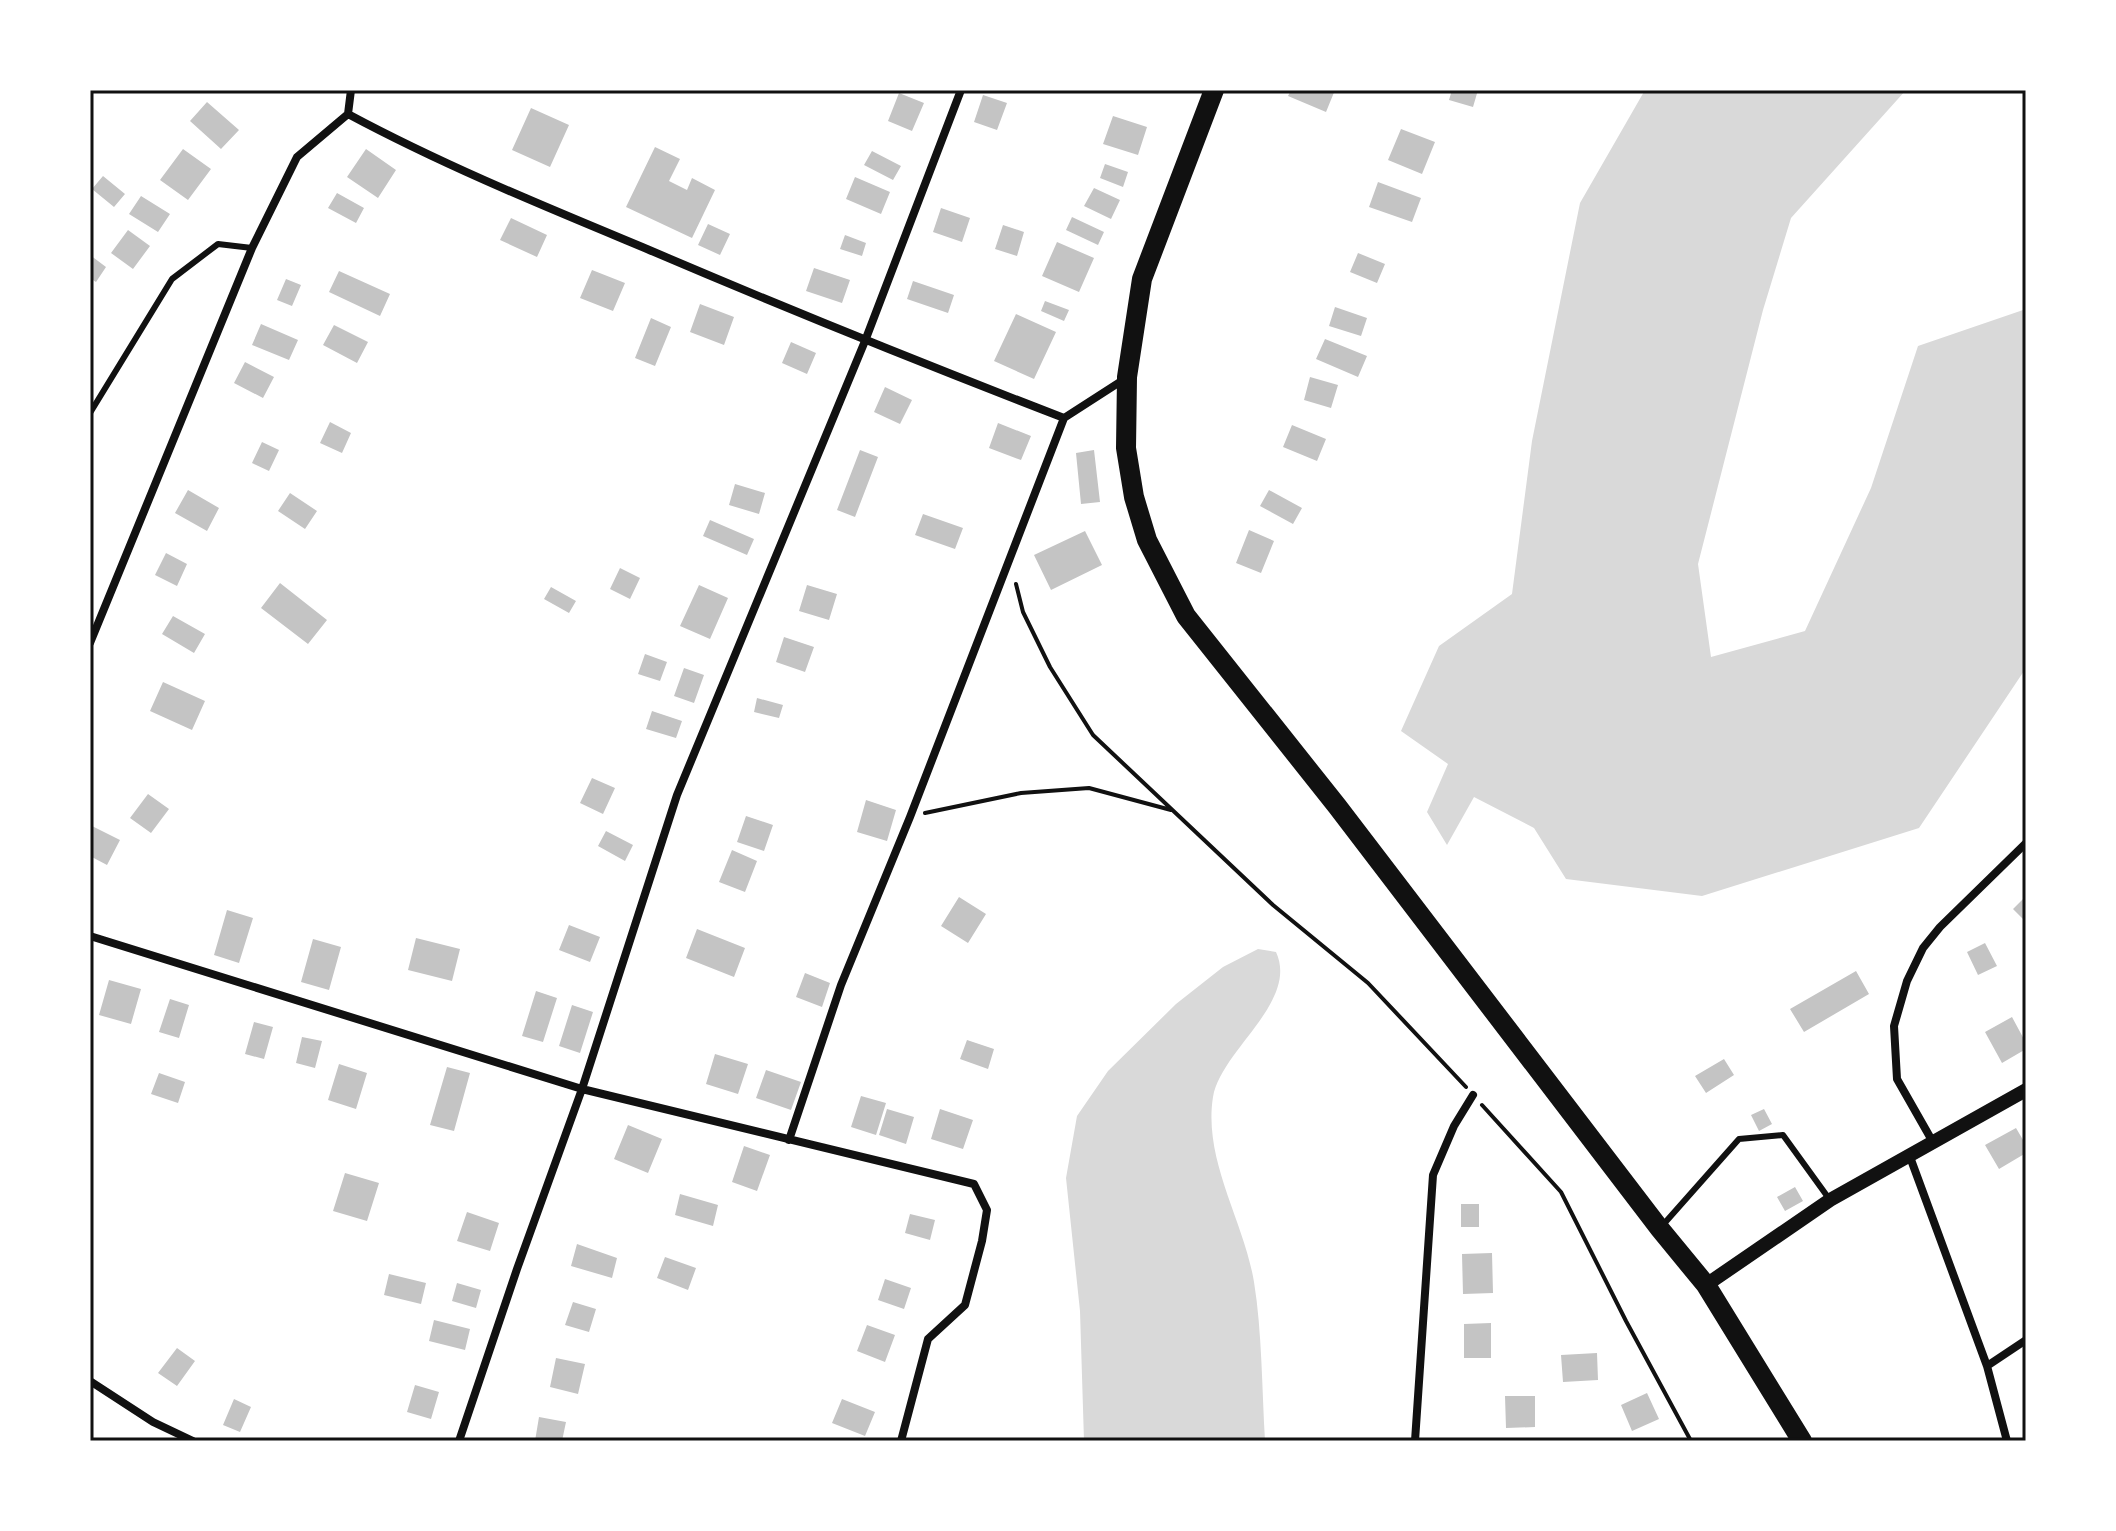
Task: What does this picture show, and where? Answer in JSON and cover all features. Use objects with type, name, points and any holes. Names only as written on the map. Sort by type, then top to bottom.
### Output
[{"type":"main road","points":[[1214,90],[1142,279],[1127,377],[1126,448],[1134,497],[1147,540],[1186,616],[1337,806],[1706,1285],[1802,1441]]},
{"type":"street","points":[[90,643],[252,248],[297,157],[348,114],[351,90]]},
{"type":"street","points":[[459,1441],[582,1089],[677,795],[865,341],[961,90]]},
{"type":"street","points":[[348,114],[418,151],[865,341],[1064,418]]},
{"type":"street","points":[[789,1140],[841,985],[910,817],[1064,418],[1127,377]]},
{"type":"street","points":[[1934,1144],[1897,1079],[1894,1026],[1907,981],[1923,948],[1940,927],[2026,843]]},
{"type":"street","points":[[90,936],[582,1089],[974,1184],[987,1210],[965,1305],[928,1339],[901,1441]]},
{"type":"street","points":[[1706,1285],[1830,1200],[2026,1090]]},
{"type":"street","points":[[1415,1441],[1433,1175],[1454,1126],[1473,1095]]},
{"type":"street","points":[[1910,1157],[1987,1366],[2007,1441]]},
{"type":"street","points":[[1987,1366],[2026,1340]]},
{"type":"street","points":[[90,1381],[153,1422],[193,1441]]},
{"type":"lane","points":[[90,413],[172,279],[218,244],[252,248]]},
{"type":"lane","points":[[1660,1229],[1739,1139],[1783,1135],[1830,1200]]},
{"type":"path","points":[[1009,559],[1023,612],[1050,667],[1093,735],[1273,905],[1368,983],[1561,1192],[1691,1441]]},
{"type":"path","points":[[910,817],[1021,793],[1089,788],[1173,811]]},
{"type":"shaded area","points":[[1645,90],[1906,90],[1791,218],[1763,310],[1698,564],[1711,657],[1805,631],[1871,488],[1918,346],[2026,309],[2026,668],[1919,828],[1702,896],[1566,879],[1534,828],[1474,797],[1447,845],[1427,812],[1448,764],[1401,731],[1439,646],[1512,594],[1532,441],[1580,203]]},
{"type":"shaded area","points":[[1258,949],[1276,952],[1280,971],[1277,989],[1219,1079],[1213,1097],[1211,1121],[1219,1167],[1254,1282],[1265,1441],[1084,1441],[1080,1311],[1066,1178],[1077,1116],[1108,1071],[1176,1004],[1223,967]]},
{"type":"building","points":[[1291,90],[1335,90],[1326,112],[1288,96]]},
{"type":"building","points":[[1452,90],[1478,90],[1473,107],[1449,100]]},
{"type":"building","points":[[899,93],[924,103],[912,131],[888,121]]},
{"type":"building","points":[[983,95],[1007,103],[997,130],[974,122]]},
{"type":"building","points":[[207,102],[239,130],[221,149],[190,121]]},
{"type":"building","points":[[531,108],[569,125],[550,167],[512,150]]},
{"type":"building","points":[[1113,116],[1147,127],[1138,155],[1103,144]]},
{"type":"building","points":[[1401,129],[1435,142],[1422,174],[1388,160]]},
{"type":"building","points":[[655,147],[680,159],[669,181],[687,190],[692,178],[715,190],[692,238],[626,207]]},
{"type":"building","points":[[183,149],[211,169],[188,200],[160,180]]},
{"type":"building","points":[[366,149],[396,170],[378,198],[347,177]]},
{"type":"building","points":[[872,151],[901,166],[893,180],[864,165]]},
{"type":"building","points":[[1105,164],[1128,172],[1123,187],[1100,178]]},
{"type":"building","points":[[103,176],[125,194],[114,207],[92,189]]},
{"type":"building","points":[[855,177],[890,192],[881,214],[846,199]]},
{"type":"building","points":[[1378,182],[1421,198],[1412,222],[1369,207]]},
{"type":"building","points":[[1094,188],[1120,200],[1111,219],[1084,206]]},
{"type":"building","points":[[337,193],[364,208],[356,223],[328,208]]},
{"type":"building","points":[[141,196],[170,214],[158,232],[129,214]]},
{"type":"building","points":[[941,208],[970,218],[962,242],[933,232]]},
{"type":"building","points":[[1072,217],[1104,232],[1098,245],[1066,230]]},
{"type":"building","points":[[511,218],[547,235],[537,257],[500,240]]},
{"type":"building","points":[[708,224],[730,234],[720,255],[698,245]]},
{"type":"building","points":[[1003,225],[1024,232],[1017,256],[995,249]]},
{"type":"building","points":[[128,230],[150,246],[133,269],[111,253]]},
{"type":"building","points":[[845,235],[866,243],[862,256],[840,249]]},
{"type":"building","points":[[1057,242],[1094,258],[1079,292],[1042,276]]},
{"type":"building","points":[[1358,253],[1385,264],[1377,283],[1350,272]]},
{"type":"building","points":[[90,255],[106,267],[96,282],[90,278]]},
{"type":"building","points":[[814,268],[850,280],[842,303],[806,291]]},
{"type":"building","points":[[592,270],[625,283],[613,311],[580,298]]},
{"type":"building","points":[[339,271],[390,294],[380,316],[329,292]]},
{"type":"building","points":[[286,279],[301,285],[292,306],[277,300]]},
{"type":"building","points":[[913,281],[954,295],[948,313],[907,299]]},
{"type":"building","points":[[1045,301],[1069,310],[1064,321],[1041,311]]},
{"type":"building","points":[[700,304],[734,317],[724,345],[690,332]]},
{"type":"building","points":[[1335,307],[1367,318],[1361,336],[1329,326]]},
{"type":"building","points":[[1016,314],[1056,332],[1034,379],[994,361]]},
{"type":"building","points":[[651,318],[671,327],[655,366],[635,358]]},
{"type":"building","points":[[261,324],[298,340],[289,360],[252,345]]},
{"type":"building","points":[[334,325],[368,342],[357,363],[323,345]]},
{"type":"building","points":[[1325,339],[1367,356],[1358,377],[1316,359]]},
{"type":"building","points":[[791,342],[816,353],[807,374],[782,363]]},
{"type":"building","points":[[245,362],[274,377],[263,398],[234,383]]},
{"type":"building","points":[[1310,377],[1338,385],[1331,408],[1304,400]]},
{"type":"building","points":[[885,387],[912,400],[900,424],[874,412]]},
{"type":"building","points":[[330,422],[351,433],[342,453],[320,443]]},
{"type":"building","points":[[998,423],[1031,436],[1021,460],[989,448]]},
{"type":"building","points":[[1292,425],[1326,439],[1317,461],[1283,447]]},
{"type":"building","points":[[262,442],[279,450],[269,471],[252,463]]},
{"type":"building","points":[[860,450],[878,457],[855,517],[837,510]]},
{"type":"building","points":[[1094,450],[1100,502],[1081,504],[1076,453]]},
{"type":"building","points":[[735,484],[765,493],[759,514],[729,505]]},
{"type":"building","points":[[188,490],[219,508],[207,531],[175,513]]},
{"type":"building","points":[[1269,490],[1302,508],[1293,524],[1260,506]]},
{"type":"building","points":[[290,493],[317,511],[305,529],[278,511]]},
{"type":"building","points":[[923,514],[963,528],[955,549],[915,535]]},
{"type":"building","points":[[710,520],[754,539],[747,555],[703,536]]},
{"type":"building","points":[[1249,530],[1274,541],[1261,573],[1236,563]]},
{"type":"building","points":[[1085,531],[1102,565],[1051,590],[1034,555]]},
{"type":"building","points":[[166,553],[187,564],[177,586],[155,575]]},
{"type":"building","points":[[620,568],[640,578],[630,599],[610,589]]},
{"type":"building","points":[[280,583],[327,620],[308,644],[261,608]]},
{"type":"building","points":[[699,585],[728,598],[710,639],[680,626]]},
{"type":"building","points":[[807,585],[837,594],[829,620],[799,611]]},
{"type":"building","points":[[551,587],[576,601],[569,613],[544,599]]},
{"type":"building","points":[[173,616],[205,634],[194,653],[162,634]]},
{"type":"building","points":[[784,637],[814,647],[805,672],[776,662]]},
{"type":"building","points":[[645,654],[667,662],[660,681],[638,674]]},
{"type":"building","points":[[684,668],[704,675],[694,703],[674,696]]},
{"type":"building","points":[[163,682],[205,701],[192,730],[150,711]]},
{"type":"building","points":[[757,698],[783,705],[779,718],[754,712]]},
{"type":"building","points":[[652,711],[682,721],[676,738],[646,729]]},
{"type":"building","points":[[592,778],[615,788],[603,814],[580,803]]},
{"type":"building","points":[[148,794],[169,809],[151,833],[130,818]]},
{"type":"building","points":[[866,800],[896,810],[887,841],[857,832]]},
{"type":"building","points":[[746,816],[773,825],[764,851],[737,842]]},
{"type":"building","points":[[90,825],[120,840],[107,865],[90,856]]},
{"type":"building","points":[[606,831],[633,845],[625,861],[598,846]]},
{"type":"building","points":[[732,850],[757,861],[745,892],[719,882]]},
{"type":"building","points":[[2026,896],[2026,922],[2013,909]]},
{"type":"building","points":[[959,897],[986,914],[968,943],[941,926]]},
{"type":"building","points":[[227,910],[253,918],[239,963],[214,955]]},
{"type":"building","points":[[569,925],[600,937],[590,962],[559,950]]},
{"type":"building","points":[[697,929],[745,948],[734,977],[686,958]]},
{"type":"building","points":[[416,938],[460,949],[452,981],[408,970]]},
{"type":"building","points":[[313,939],[341,947],[329,990],[301,982]]},
{"type":"building","points":[[1985,943],[1997,966],[1978,975],[1967,952]]},
{"type":"building","points":[[1856,971],[1869,994],[1804,1032],[1790,1009]]},
{"type":"building","points":[[805,973],[830,983],[822,1007],[796,997]]},
{"type":"building","points":[[109,980],[141,989],[131,1024],[99,1015]]},
{"type":"building","points":[[536,991],[557,998],[543,1042],[522,1036]]},
{"type":"building","points":[[170,999],[189,1005],[179,1038],[159,1032]]},
{"type":"building","points":[[572,1005],[593,1012],[580,1053],[559,1046]]},
{"type":"building","points":[[2012,1017],[2026,1043],[2026,1049],[2002,1063],[1985,1032]]},
{"type":"building","points":[[254,1022],[273,1027],[264,1059],[245,1054]]},
{"type":"building","points":[[302,1037],[322,1041],[315,1068],[296,1063]]},
{"type":"building","points":[[967,1040],[994,1049],[988,1069],[960,1059]]},
{"type":"building","points":[[715,1054],[748,1064],[738,1094],[706,1084]]},
{"type":"building","points":[[1724,1059],[1734,1075],[1706,1093],[1695,1076]]},
{"type":"building","points":[[339,1064],[367,1073],[356,1109],[328,1100]]},
{"type":"building","points":[[447,1067],[470,1073],[454,1131],[430,1125]]},
{"type":"building","points":[[766,1070],[801,1082],[791,1110],[756,1098]]},
{"type":"building","points":[[159,1073],[185,1082],[178,1103],[151,1094]]},
{"type":"building","points":[[861,1096],[886,1103],[876,1135],[851,1127]]},
{"type":"building","points":[[887,1109],[914,1117],[906,1144],[879,1135]]},
{"type":"building","points":[[940,1109],[973,1120],[963,1149],[931,1139]]},
{"type":"building","points":[[1764,1109],[1772,1124],[1759,1131],[1751,1115]]},
{"type":"building","points":[[628,1125],[662,1139],[648,1173],[614,1159]]},
{"type":"building","points":[[2016,1128],[2026,1145],[2026,1153],[1999,1169],[1985,1145]]},
{"type":"building","points":[[744,1146],[770,1155],[757,1191],[732,1182]]},
{"type":"building","points":[[345,1173],[379,1183],[367,1221],[333,1211]]},
{"type":"building","points":[[1795,1187],[1803,1201],[1785,1211],[1777,1197]]},
{"type":"building","points":[[680,1194],[718,1205],[713,1226],[675,1215]]},
{"type":"building","points":[[1461,1204],[1479,1204],[1479,1227],[1461,1227]]},
{"type":"building","points":[[467,1212],[499,1223],[490,1251],[457,1241]]},
{"type":"building","points":[[910,1214],[935,1220],[930,1240],[905,1233]]},
{"type":"building","points":[[577,1244],[617,1258],[612,1278],[571,1266]]},
{"type":"building","points":[[1492,1253],[1493,1293],[1463,1294],[1462,1254]]},
{"type":"building","points":[[665,1257],[696,1268],[688,1290],[657,1278]]},
{"type":"building","points":[[389,1274],[426,1283],[421,1304],[384,1295]]},
{"type":"building","points":[[885,1279],[911,1288],[904,1309],[878,1300]]},
{"type":"building","points":[[457,1283],[481,1290],[476,1308],[452,1301]]},
{"type":"building","points":[[573,1302],[596,1309],[589,1332],[565,1325]]},
{"type":"building","points":[[434,1320],[470,1329],[465,1350],[429,1341]]},
{"type":"building","points":[[1491,1323],[1491,1358],[1464,1358],[1464,1324]]},
{"type":"building","points":[[867,1325],[895,1335],[885,1362],[857,1351]]},
{"type":"building","points":[[177,1348],[195,1361],[177,1386],[158,1373]]},
{"type":"building","points":[[1597,1353],[1598,1380],[1563,1382],[1561,1355]]},
{"type":"building","points":[[556,1358],[585,1364],[578,1394],[550,1387]]},
{"type":"building","points":[[415,1385],[439,1392],[431,1419],[407,1412]]},
{"type":"building","points":[[1647,1393],[1659,1419],[1632,1431],[1621,1405]]},
{"type":"building","points":[[1505,1396],[1535,1396],[1535,1427],[1506,1428]]},
{"type":"building","points":[[234,1399],[251,1407],[240,1432],[223,1425]]},
{"type":"building","points":[[842,1399],[875,1412],[865,1436],[832,1423]]},
{"type":"building","points":[[539,1417],[566,1422],[562,1441],[535,1441]]}]
